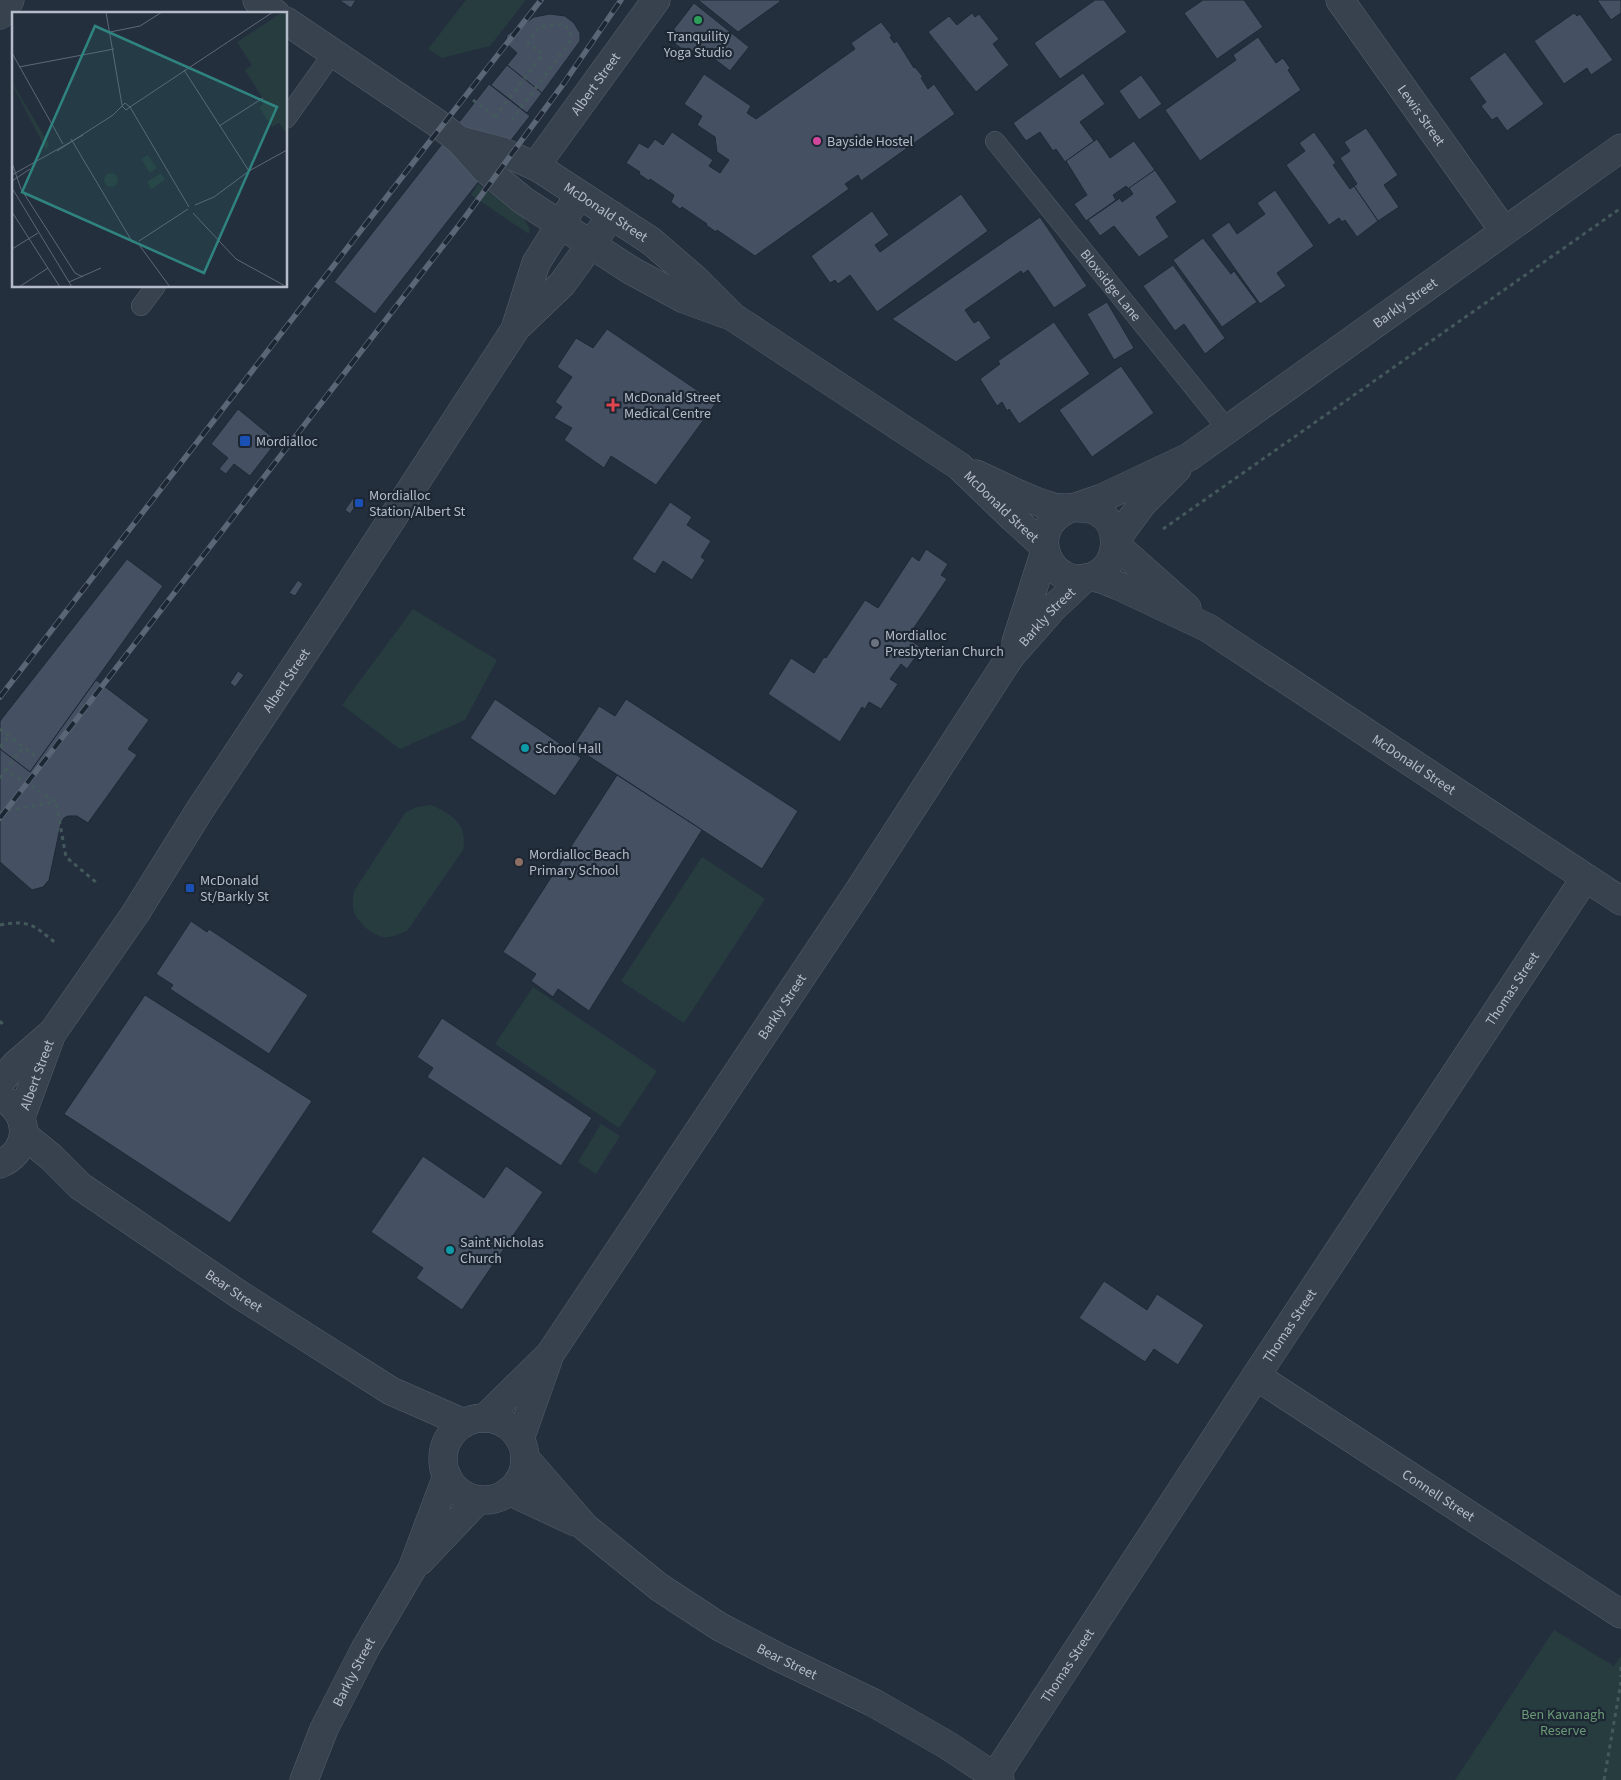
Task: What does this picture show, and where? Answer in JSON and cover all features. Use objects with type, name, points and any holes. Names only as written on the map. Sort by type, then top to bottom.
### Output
[{"type":"street","points":[[0,16],[10,0]]},
{"type":"street","points":[[257,0],[273,12]]},
{"type":"street","name":"Albert Street","points":[[539,168],[542,157],[656,0]]},
{"type":"street","name":"Lewis Street","points":[[1340,0],[1504,231]]},
{"type":"street","name":"McDonald Street","points":[[288,22],[437,123],[459,140],[492,174],[524,201],[560,225],[632,271],[684,298],[732,316]]},
{"type":"street","name":"McDonald Street","points":[[459,140],[501,151],[539,168],[580,194],[651,241],[695,279],[732,316],[959,466],[1043,504],[1073,508]]},
{"type":"street","name":"Barkly Street","points":[[1073,508],[1102,498],[1189,457],[1621,148]]},
{"type":"street","name":"Albert Street","points":[[516,328],[536,263],[580,194]]},
{"type":"street","name":"Albert Street","points":[[0,1082],[16,1064],[53,1032],[136,914],[200,808],[334,608],[516,328],[562,284],[612,215]]},
{"type":"street","name":"Barkly Street","points":[[1115,542],[1144,504],[1189,457]]},
{"type":"street","name":"McDonald Street","points":[[959,466],[1045,548]]},
{"type":"street","points":[[1073,508],[1090,509],[1103,515],[1111,527],[1115,542],[1113,556],[1106,567],[1088,577],[1077,578],[1063,574],[1052,564],[1045,548],[1046,532],[1049,525],[1058,515],[1073,508]]},
{"type":"street","name":"McDonald Street","points":[[1115,542],[1208,628]]},
{"type":"street","name":"Barkly Street","points":[[1010,657],[1045,548]]},
{"type":"street","name":"McDonald Street","points":[[1088,577],[1119,586],[1208,628],[1621,901]]},
{"type":"street","name":"Barkly Street","points":[[475,1420],[550,1354],[858,892],[1010,657],[1052,608],[1088,577]]},
{"type":"street","name":"Thomas Street","points":[[997,1778],[1256,1376],[1585,878]]},
{"type":"street","name":"Albert Street","points":[[6,1161],[22,1144],[22,1126],[53,1032]]},
{"type":"street","name":"Bear Street","points":[[0,1098],[15,1108],[22,1126],[80,1186],[240,1295],[391,1391],[446,1445]]},
{"type":"street","name":"Bear Street","points":[[6,1161],[80,1186]]},
{"type":"street","name":"Barkly Street","points":[[522,1449],[550,1354]]},
{"type":"street","name":"Connell Street","points":[[1256,1376],[1621,1614]]},
{"type":"street","name":"Bear Street","points":[[391,1391],[475,1420]]},
{"type":"street","points":[[475,1420],[499,1420],[511,1428],[522,1449],[523,1471],[518,1482],[500,1497],[478,1500],[454,1487],[447,1476],[443,1455],[446,1445],[456,1429],[475,1420]]},
{"type":"street","name":"Bear Street","points":[[522,1449],[585,1527],[659,1587],[720,1627],[874,1703],[997,1778]]},
{"type":"street","name":"Barkly Street","points":[[304,1780],[324,1729],[356,1666],[412,1569],[447,1476]]},
{"type":"street","name":"Bear Street","points":[[509,1491],[585,1527]]},
{"type":"street","name":"Barkly Street","points":[[412,1569],[478,1500]]},
{"type":"lane","points":[[288,115],[333,53]]},
{"type":"lane","name":"Bloxsidge Lane","points":[[994,141],[1228,430]]},
{"type":"lane","points":[[141,306],[154,288]]},
{"type":"path","points":[[495,117],[543,54],[528,43],[539,27],[562,24],[569,29],[572,37],[570,43],[507,126]]},
{"type":"path","points":[[1161,531],[1621,208]]},
{"type":"path","points":[[0,729],[35,756]]},
{"type":"path","points":[[0,748],[9,736]]},
{"type":"path","points":[[0,778],[22,746]]},
{"type":"path","points":[[0,778],[6,770],[56,802],[66,857],[97,882]]},
{"type":"path","points":[[0,812],[56,802]]},
{"type":"path","points":[[0,924],[14,922],[31,924],[57,944]]},
{"type":"path","points":[[0,1021],[4,1026]]},
{"type":"path","points":[[1621,1667],[1621,1677]]},
{"type":"path","points":[[1604,1780],[1621,1682]]},
{"type":"green space","points":[[466,0],[526,0],[490,46],[442,58],[428,49]]},
{"type":"green space","points":[[478,184],[523,216],[530,230],[529,234],[471,195]]},
{"type":"green space","points":[[413,609],[497,660],[465,720],[400,749],[342,705]]},
{"type":"green space","points":[[431,805],[446,812],[457,821],[463,833],[463,850],[407,931],[389,937],[374,934],[358,919],[354,911],[354,891],[405,813],[416,807]]},
{"type":"green space","points":[[702,857],[765,899],[684,1023],[621,981]]},
{"type":"green space","points":[[533,987],[657,1071],[619,1128],[495,1044]]},
{"type":"green space","points":[[601,1124],[620,1136],[596,1174],[578,1162]]},
{"type":"green space","name":"Ben Kavanagh Reserve","points":[[1554,1630],[1614,1666],[1621,1656],[1621,1780],[1455,1780]]},
{"type":"building","points":[[339,0],[356,0],[351,8]]},
{"type":"building","points":[[698,0],[779,0],[781,1],[738,32]]},
{"type":"building","points":[[1095,0],[1104,0],[1127,32],[1060,79],[1034,43]]},
{"type":"building","points":[[1203,0],[1244,0],[1263,27],[1217,59],[1184,13]]},
{"type":"building","points":[[1597,0],[1621,0],[1621,13],[1611,20]]},
{"type":"building","name":"Tranquility Yoga Studio","points":[[694,3],[749,47],[730,71],[712,57],[710,60],[694,49],[691,53],[685,51],[667,38]]},
{"type":"building","points":[[972,13],[975,17],[979,14],[999,39],[993,44],[1009,65],[976,92],[928,32],[949,16],[957,25]]},
{"type":"building","points":[[1574,13],[1577,16],[1580,14],[1613,60],[1591,75],[1587,68],[1564,84],[1534,41]]},
{"type":"building","points":[[550,14],[565,16],[574,23],[580,33],[580,41],[542,93],[507,65],[517,53],[506,43],[506,40],[507,35],[534,17]]},
{"type":"building","name":"Bayside Hostel","points":[[881,22],[892,36],[890,37],[894,43],[897,41],[914,68],[923,77],[921,78],[928,89],[934,84],[955,114],[861,181],[858,175],[845,184],[849,189],[755,256],[717,230],[716,232],[682,207],[680,209],[671,202],[674,195],[650,179],[649,181],[639,174],[640,172],[626,163],[639,143],[648,148],[655,139],[663,145],[672,132],[713,160],[709,166],[720,173],[729,160],[717,152],[715,137],[697,125],[702,116],[684,104],[704,74],[751,106],[747,113],[756,119],[855,49],[851,43]]},
{"type":"building","points":[[1258,37],[1276,63],[1283,58],[1290,68],[1288,70],[1301,90],[1200,161],[1165,110],[1236,60],[1233,55]]},
{"type":"building","points":[[1505,52],[1544,104],[1507,131],[1497,117],[1492,120],[1481,106],[1486,102],[1469,78]]},
{"type":"building","points":[[507,65],[542,93],[527,113],[491,85]]},
{"type":"building","points":[[1083,73],[1105,104],[1080,122],[1094,141],[1065,162],[1056,149],[1053,151],[1040,132],[1026,141],[1013,123]]},
{"type":"building","points":[[1141,75],[1162,104],[1139,120],[1119,91]]},
{"type":"building","points":[[489,84],[530,116],[375,314],[334,282]]},
{"type":"building","points":[[1366,128],[1398,175],[1384,185],[1399,207],[1378,221],[1354,186],[1357,184],[1340,158],[1350,151],[1344,142]]},
{"type":"building","points":[[1314,132],[1336,163],[1333,165],[1350,189],[1354,186],[1378,221],[1357,237],[1345,220],[1342,222],[1339,218],[1329,225],[1286,165],[1305,151],[1299,143]]},
{"type":"building","points":[[1097,139],[1110,158],[1134,141],[1155,170],[1129,189],[1126,186],[1113,195],[1116,200],[1086,221],[1074,204],[1087,195],[1066,161]]},
{"type":"building","points":[[1155,170],[1177,202],[1156,217],[1169,237],[1139,257],[1114,226],[1100,236],[1088,220],[1120,198],[1122,202],[1133,194],[1129,188]]},
{"type":"building","points":[[1275,190],[1314,246],[1277,273],[1286,286],[1260,304],[1211,235],[1229,222],[1237,234],[1265,214],[1257,203]]},
{"type":"building","points":[[961,194],[988,231],[877,312],[850,275],[838,284],[835,280],[830,283],[811,256],[872,211],[889,235],[875,245],[880,252]]},
{"type":"building","points":[[1040,217],[1087,286],[1054,308],[1028,270],[1023,274],[1021,271],[965,310],[974,323],[979,320],[991,338],[956,362],[892,319]]},
{"type":"building","points":[[1203,238],[1231,274],[1234,271],[1257,302],[1222,327],[1173,260]]},
{"type":"building","points":[[1173,265],[1225,338],[1205,354],[1184,324],[1175,331],[1143,286]]},
{"type":"building","points":[[1107,302],[1134,348],[1114,360],[1087,314]]},
{"type":"building","points":[[1054,322],[1090,374],[1019,424],[1009,409],[1007,411],[1002,402],[997,406],[980,379],[1000,364],[998,361]]},
{"type":"building","name":"McDonald Street Medical Centre","points":[[607,329],[716,403],[656,485],[611,456],[604,468],[564,440],[572,428],[554,418],[562,407],[555,402],[572,377],[557,367],[576,338],[593,348]]},
{"type":"building","points":[[1121,366],[1154,413],[1092,457],[1059,410]]},
{"type":"building","points":[[238,409],[277,441],[250,476],[234,464],[226,474],[219,469],[228,458],[211,444]]},
{"type":"building","points":[[353,498],[359,501],[350,514],[345,510]]},
{"type":"building","points":[[670,502],[692,517],[687,525],[711,541],[701,557],[705,560],[692,580],[663,561],[655,574],[632,559]]},
{"type":"building","name":"Mordialloc Presbyterian Church","points":[[926,549],[948,564],[941,575],[947,579],[907,638],[922,648],[907,669],[901,664],[890,679],[898,684],[881,709],[869,702],[865,709],[862,707],[840,742],[768,694],[791,658],[814,673],[865,600],[878,608],[912,556],[919,561]]},
{"type":"building","points":[[127,559],[163,586],[30,772],[0,749],[0,721]]},
{"type":"building","points":[[298,580],[303,584],[295,596],[289,593]]},
{"type":"building","points":[[238,671],[244,675],[235,687],[230,683]]},
{"type":"building","points":[[96,680],[149,720],[128,749],[137,755],[88,823],[77,816],[64,818],[61,823],[49,880],[43,887],[32,890],[0,862],[0,749],[30,772]]},
{"type":"building","name":"School Hall","points":[[495,699],[581,758],[555,796],[470,738]]},
{"type":"building","points":[[626,699],[798,811],[762,869],[573,746],[599,706],[615,716]]},
{"type":"building","points":[[617,775],[702,830],[589,1011],[558,989],[553,997],[531,981],[536,974],[503,952]]},
{"type":"building","points":[[191,921],[207,932],[209,929],[308,995],[269,1054],[170,989],[173,985],[156,974]]},
{"type":"building","points":[[145,995],[312,1101],[230,1223],[64,1114]]},
{"type":"building","points":[[442,1018],[592,1118],[561,1166],[427,1077],[433,1068],[417,1057]]},
{"type":"building","name":"Saint Nicholas Church","points":[[423,1156],[484,1198],[506,1166],[543,1192],[462,1310],[416,1278],[423,1268],[371,1232]]},
{"type":"building","points":[[1104,1281],[1147,1310],[1157,1294],[1204,1325],[1178,1365],[1154,1349],[1145,1362],[1079,1318]]},
{"type":"railway","points":[[0,697],[541,0]]},
{"type":"railway","points":[[0,818],[463,220],[564,83],[621,0]]},
{"type":"place","name":"Tranquility Yoga Studio","points":[[698,20]]},
{"type":"place","name":"Bayside Hostel","points":[[817,141]]},
{"type":"place","name":"McDonald Street Medical Centre","points":[[613,405]]},
{"type":"place","name":"Mordialloc","points":[[245,441]]},
{"type":"place","name":"Mordialloc Station/Albert St","points":[[359,503]]},
{"type":"place","name":"Mordialloc Presbyterian Church","points":[[875,643]]},
{"type":"place","name":"School Hall","points":[[525,748]]},
{"type":"place","name":"Mordialloc Beach Primary School","points":[[519,862]]},
{"type":"place","name":"McDonald St/Barkly St","points":[[190,888]]},
{"type":"place","name":"Saint Nicholas Church","points":[[450,1250]]}]
